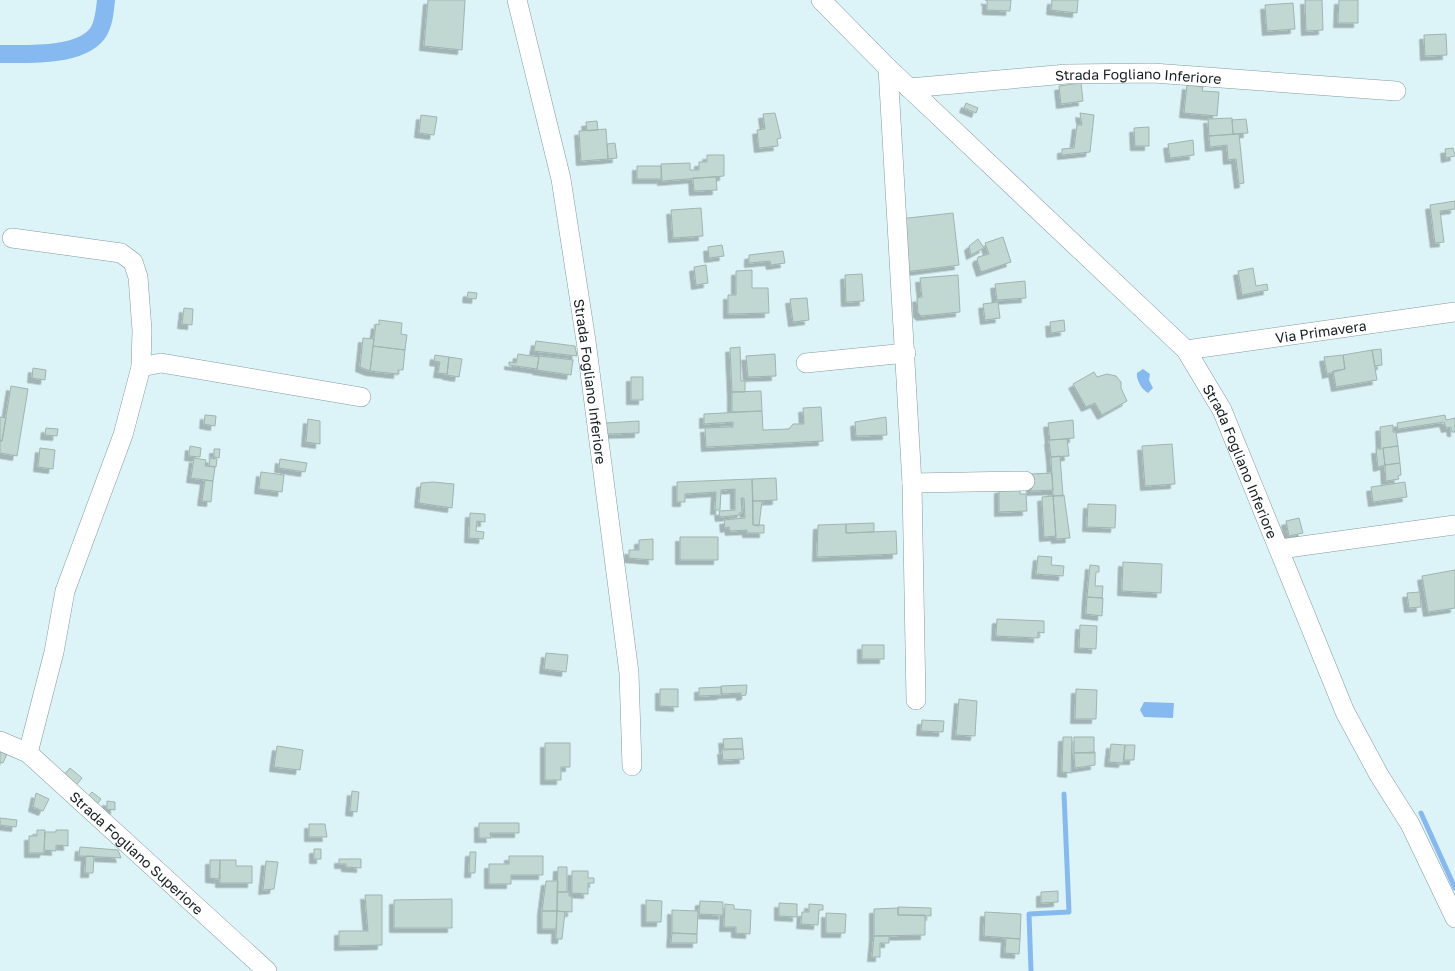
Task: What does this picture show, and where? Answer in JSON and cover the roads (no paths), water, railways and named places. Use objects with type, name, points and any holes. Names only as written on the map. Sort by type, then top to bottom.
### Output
[{"type":"street","name":"Strada Fogliano Inferiore","points":[[517,0],[524,38],[561,179],[586,341],[629,673],[632,766]]},
{"type":"street","name":"Strada Fogliano Inferiore","points":[[821,0],[888,68],[1186,350],[1222,410],[1345,712],[1379,775],[1410,824],[1455,918]]},
{"type":"street","points":[[888,68],[906,353],[912,483],[916,700]]},
{"type":"street","name":"Strada Fogliano Inferiore","points":[[909,88],[1067,74],[1153,73],[1396,92]]},
{"type":"street","points":[[12,238],[122,253],[133,262],[138,277],[142,330],[141,367],[123,435],[65,591],[54,652],[28,753]]},
{"type":"street","name":"Via Primavera","points":[[1186,350],[1455,312]]},
{"type":"street","points":[[806,363],[906,353]]},
{"type":"street","points":[[141,367],[161,363],[361,397]]},
{"type":"street","points":[[912,483],[1025,480]]},
{"type":"street","points":[[1280,549],[1455,525]]},
{"type":"street","name":"Strada Fogliano Superiore","points":[[0,741],[28,753],[267,971]]},
{"type":"water","points":[[1143,369],[1150,374],[1149,380],[1153,388],[1148,393],[1137,379],[1137,373]]},
{"type":"water","points":[[1144,702],[1174,703],[1173,718],[1144,717],[1140,710]]},
{"type":"waterway","points":[[0,54],[52,53],[78,47],[97,34],[104,17],[106,0]]},
{"type":"waterway","points":[[1031,971],[1029,914],[1069,912],[1064,794]]},
{"type":"waterway","points":[[1421,813],[1455,888]]}]
